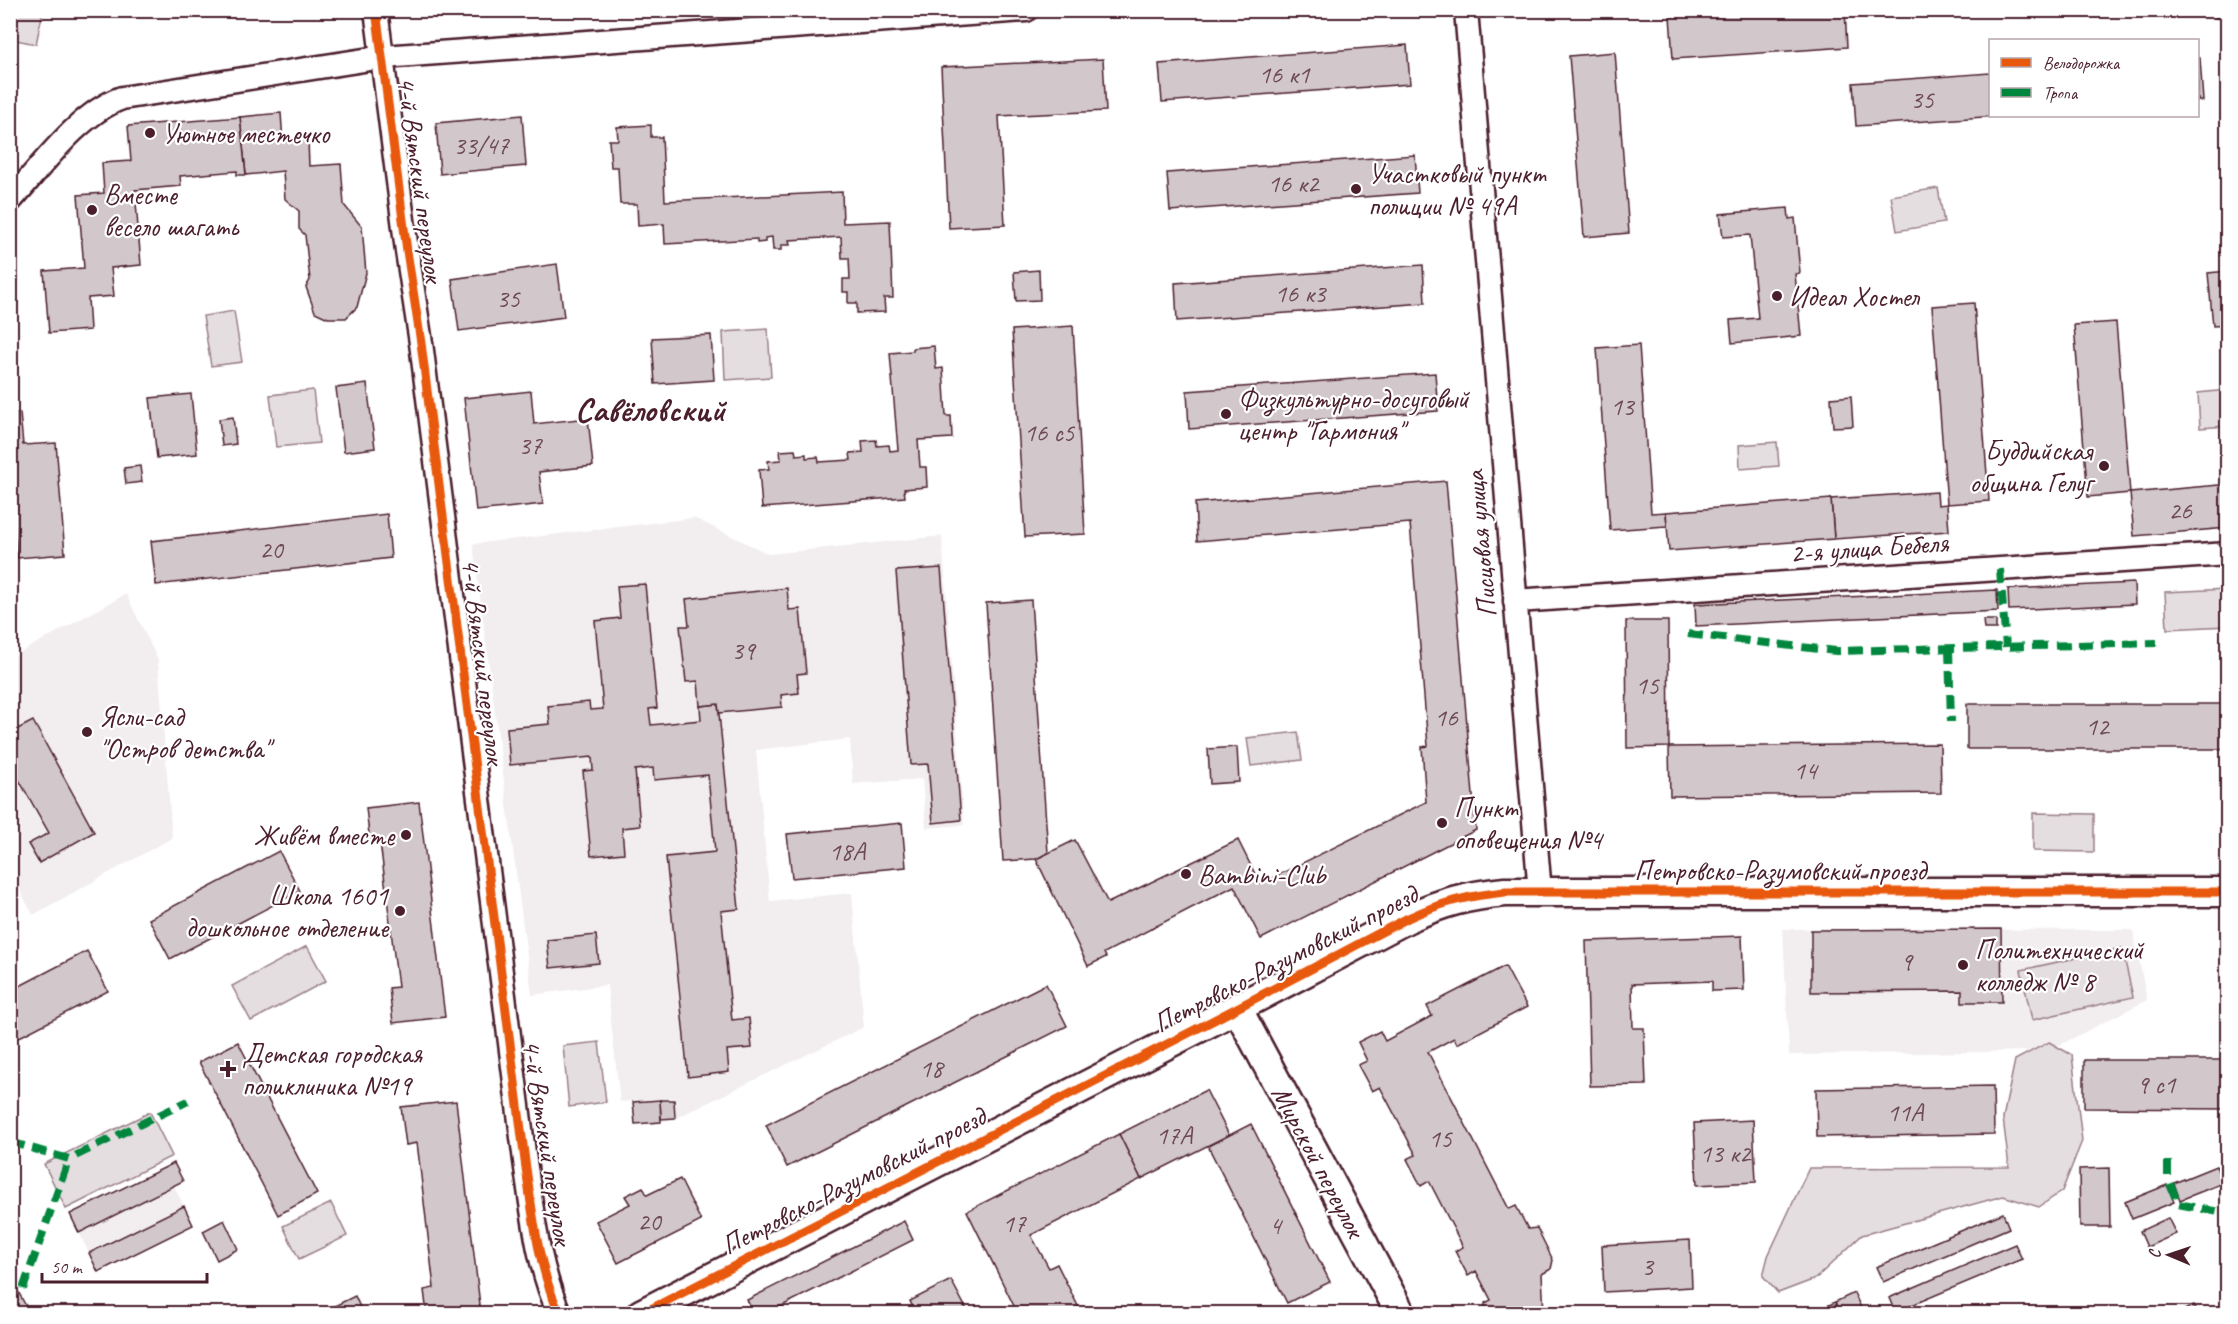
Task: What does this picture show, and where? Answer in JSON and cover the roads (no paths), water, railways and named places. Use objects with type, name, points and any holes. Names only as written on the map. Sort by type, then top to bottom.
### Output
[{"type":"street","name":"4-й Вятский переулок","points":[[376,10],[533,1218],[543,1264],[560,1314]]},
{"type":"street","points":[[10,201],[74,131],[107,104],[123,98],[383,57],[1026,10]]},
{"type":"street","name":"Писцовая улица","points":[[1466,10],[1540,893]]},
{"type":"street","name":"2-я улица Бебеля","points":[[1515,601],[2228,554]]},
{"type":"street","name":"Петровско-Разумовский проезд","points":[[641,1314],[1438,904],[1470,896],[1505,892],[2228,892]]},
{"type":"street","name":"Мирской переулок","points":[[1237,1008],[1401,1314]]},
{"type":"place","name":"Уютное местечко","points":[[150,133]]},
{"type":"place","name":"Участковый пункт полиции № 49А","points":[[1356,189]]},
{"type":"place","name":"Вместе весело шагать","points":[[92,210]]},
{"type":"place","name":"Идеал Хостел","points":[[1777,296]]},
{"type":"place","name":"Физкультурно-досуговый центр \"Гармония\"","points":[[1226,414]]},
{"type":"place","name":"Буддийская община Гелуг","points":[[2104,466]]},
{"type":"place","name":"Ясли-сад \"Остров детства\"","points":[[87,732]]},
{"type":"place","name":"Пункт оповещения №4","points":[[1442,823]]},
{"type":"place","name":"Живём вместе","points":[[406,835]]},
{"type":"place","name":"Bambini-Club","points":[[1186,874]]},
{"type":"place","name":"Школа 1601 дошкольное отделение","points":[[400,911]]},
{"type":"place","name":"Политехнический колледж № 8","points":[[1963,965]]},
{"type":"place","name":"Детская городская поликлиника №19","points":[[228,1069]]},
{"type":"district","name":"Савёловский","points":[[650,409]]}]
